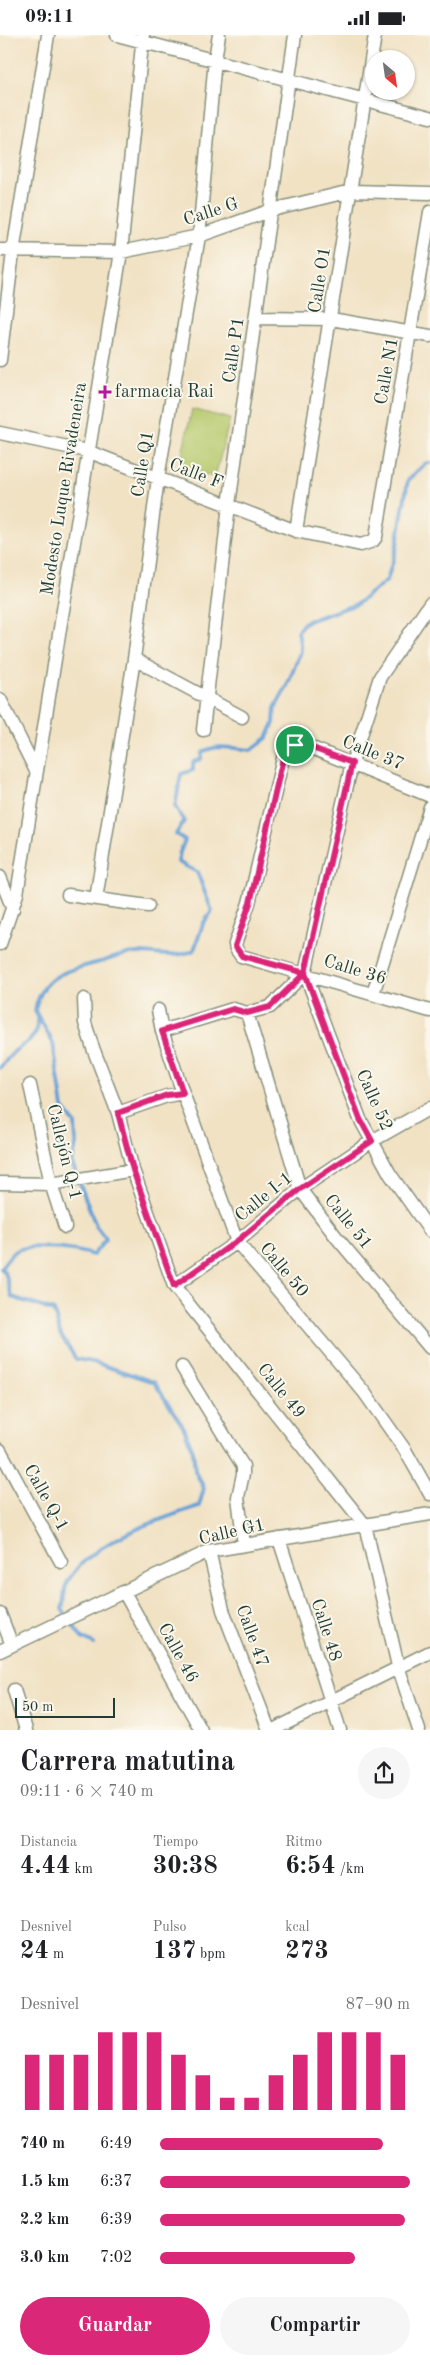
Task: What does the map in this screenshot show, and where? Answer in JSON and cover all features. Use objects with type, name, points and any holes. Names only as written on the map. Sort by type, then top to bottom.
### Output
[{"type":"street","points":[[0,360],[6,251],[48,35]]},
{"type":"street","points":[[117,35],[143,38],[365,99]]},
{"type":"street","name":"Calle Q1","points":[[96,899],[134,659],[158,478],[199,236],[214,59],[219,35]]},
{"type":"street","name":"Calle P1","points":[[203,730],[229,505],[257,318],[295,35]]},
{"type":"street","name":"Calle O1","points":[[373,50],[375,35]]},
{"type":"street","name":"Modesto Luque Rivadeneira","points":[[0,944],[17,894],[87,451],[121,253],[143,38]]},
{"type":"street","name":"Calle O1","points":[[296,531],[365,99]]},
{"type":"street","points":[[369,100],[430,117]]},
{"type":"street","name":"Calle G","points":[[6,251],[121,253],[199,236],[272,210],[351,191],[430,193]]},
{"type":"street","name":"Calle N1","points":[[376,537],[430,212]]},
{"type":"street","points":[[257,318],[331,319],[430,336]]},
{"type":"street","name":"Calle F","points":[[0,433],[87,451],[296,531],[361,545],[373,541],[376,537]]},
{"type":"street","points":[[162,1031],[233,1009],[247,1013],[270,1007],[305,973],[352,763],[380,677],[430,604]]},
{"type":"street","points":[[134,659],[242,717]]},
{"type":"street","points":[[0,699],[36,771]]},
{"type":"street","name":"Calle 37","points":[[242,956],[236,949],[235,943],[250,903],[284,754],[288,749],[302,744],[430,796]]},
{"type":"street","points":[[373,994],[430,807]]},
{"type":"street","points":[[0,877],[13,909]]},
{"type":"street","points":[[68,895],[148,906]]},
{"type":"street","name":"Calle 36","points":[[242,956],[430,1011]]},
{"type":"street","name":"Calle 52","points":[[305,973],[360,1119],[390,1174],[430,1231]]},
{"type":"street","name":"Calle 49","points":[[84,999],[85,1023],[118,1113],[133,1170],[174,1286],[365,1525],[398,1666],[420,1730]]},
{"type":"street","name":"Calle 50","points":[[158,1010],[162,1031],[183,1093],[237,1241],[364,1392],[405,1450],[430,1494]]},
{"type":"street","name":"Calle 51","points":[[247,1013],[300,1189],[337,1238],[430,1348]]},
{"type":"street","name":"Callejón Q-1","points":[[30,1085],[52,1184],[65,1227]]},
{"type":"street","points":[[118,1113],[167,1095],[183,1093]]},
{"type":"street","name":"Calle I-1","points":[[174,1286],[237,1241],[300,1189],[372,1141],[430,1108]]},
{"type":"street","points":[[0,1183],[52,1184],[133,1170]]},
{"type":"street","points":[[182,1367],[243,1466],[238,1497],[244,1545]]},
{"type":"street","name":"Calle Q-1","points":[[0,1450],[61,1562]]},
{"type":"street","name":"Calle G1","points":[[0,1651],[209,1551],[430,1514]]},
{"type":"street","name":"Calle 48","points":[[279,1539],[340,1730]]},
{"type":"street","name":"Calle 47","points":[[209,1551],[223,1610],[269,1730]]},
{"type":"street","name":"Calle 46","points":[[124,1592],[201,1730]]},
{"type":"street","points":[[0,1615],[12,1645]]},
{"type":"street","points":[[274,1730],[398,1666],[430,1652]]},
{"type":"street","points":[[14,1690],[26,1730]]},
{"type":"green space","points":[[192,409],[230,419],[215,477],[179,468]]},
{"type":"waterway","points":[[94,1644],[82,1638],[62,1609],[67,1583],[77,1568],[107,1544],[126,1534],[199,1506],[204,1488],[195,1471],[193,1451],[184,1428],[154,1382],[93,1362],[76,1359],[60,1334],[54,1311],[12,1297],[5,1272],[1,1268],[12,1254],[20,1249],[40,1247],[93,1255],[106,1239],[96,1226],[72,1163],[76,1145],[75,1124],[63,1108],[53,1043],[35,1011],[38,998],[50,981],[67,971],[128,954],[174,955],[194,950],[203,924],[212,911],[197,872],[178,862],[185,840],[176,834],[184,821],[175,807],[181,774],[193,770],[193,762],[201,759],[202,753],[207,750],[219,747],[251,750],[267,738],[274,723],[275,708],[287,686],[301,650],[298,630],[305,622],[357,604],[387,580],[396,550],[408,480],[426,463],[430,463]]},
{"type":"waterway","points":[[0,1068],[14,1052],[33,1037],[37,1029],[38,1016]]},
{"type":"place","name":"farmacia Rai","points":[[105,392]]},
{"type":"route","points":[[295,745],[284,754],[250,903],[235,946],[238,954],[242,956],[305,973],[360,1119],[372,1141],[300,1189],[237,1241],[174,1286],[133,1170],[118,1113],[167,1095],[183,1093],[162,1031],[233,1009],[247,1013],[270,1007],[305,973],[352,763],[302,744],[295,745]]}]
